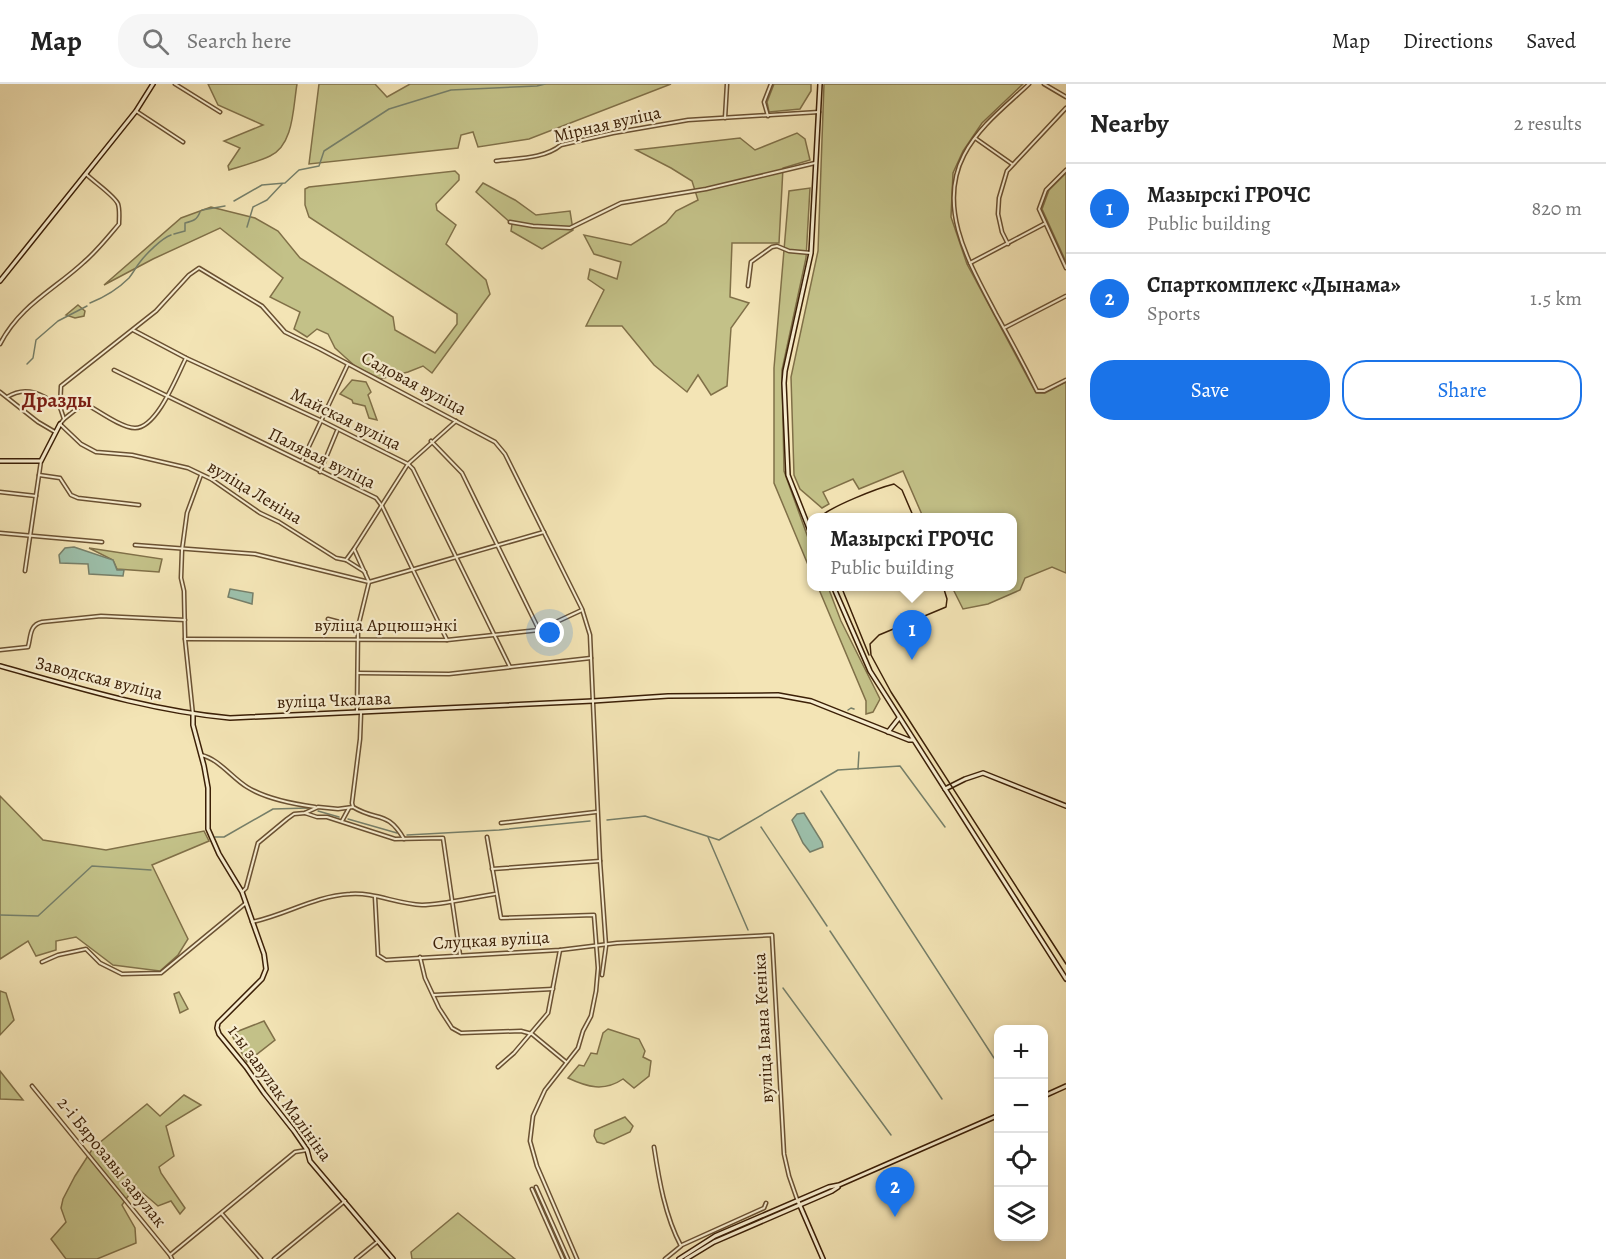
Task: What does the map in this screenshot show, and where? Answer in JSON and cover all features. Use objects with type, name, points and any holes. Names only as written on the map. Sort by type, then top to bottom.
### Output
[{"type":"main road","points":[[0,281],[136,111],[153,84]]},
{"type":"main road","points":[[807,523],[788,475],[784,383],[811,253],[820,84]]},
{"type":"main road","points":[[0,461],[41,461],[60,424]]},
{"type":"main road","points":[[834,591],[862,658],[1066,979]]},
{"type":"main road","name":"Заводская вуліца","points":[[0,666],[193,715]]},
{"type":"main road","name":"вуліца Чкалава","points":[[193,715],[230,718],[668,696],[778,694],[811,701],[909,741],[913,740]]},
{"type":"main road","points":[[193,715],[193,725],[201,755]]},
{"type":"main road","points":[[888,732],[898,718]]},
{"type":"main road","name":"1-ы завулак Малініна","points":[[201,755],[208,789],[208,829],[213,843],[242,892],[264,954],[266,969],[262,979],[222,1017],[217,1028],[223,1040],[246,1067],[307,1150],[310,1161],[393,1259]]},
{"type":"main road","points":[[945,789],[983,773],[1066,806]]},
{"type":"main road","points":[[1048,1094],[1066,1086]]},
{"type":"main road","points":[[679,1259],[715,1236],[994,1117]]},
{"type":"main road","points":[[686,1259],[714,1242],[835,1190],[839,1185]]},
{"type":"main road","points":[[798,1201],[823,1259]]},
{"type":"street","points":[[175,84],[220,112]]},
{"type":"street","points":[[725,118],[727,84]]},
{"type":"street","points":[[768,117],[764,102],[771,84]]},
{"type":"street","points":[[1029,84],[975,138],[963,157],[956,176],[954,219],[969,263],[1037,390],[1044,391],[1066,380]]},
{"type":"street","points":[[1044,84],[1066,97]]},
{"type":"street","points":[[1008,244],[1002,232],[999,214],[999,198],[1007,171],[1066,108]]},
{"type":"street","points":[[136,111],[183,141]]},
{"type":"street","name":"Мірная вуліца","points":[[496,161],[531,156],[556,150],[561,145],[632,129],[688,120],[768,117],[819,112]]},
{"type":"street","points":[[975,138],[1012,165]]},
{"type":"street","points":[[510,222],[570,228],[621,202],[706,189],[815,163]]},
{"type":"street","points":[[1066,170],[1046,190],[1039,209],[1066,267]]},
{"type":"street","points":[[0,344],[6,332],[37,298],[85,262],[119,224],[118,205],[113,195],[103,190],[86,174]]},
{"type":"street","points":[[969,263],[1044,224]]},
{"type":"street","points":[[748,286],[751,262],[772,247],[811,253]]},
{"type":"street","name":"Садовая вуліца","points":[[133,330],[156,311],[189,275],[199,268],[262,306],[285,332],[495,442],[505,454],[582,609],[590,634],[606,946],[602,975]]},
{"type":"street","points":[[1004,328],[1066,296]]},
{"type":"street","points":[[64,419],[60,407],[61,386],[133,330]]},
{"type":"street","name":"Майская вуліца","points":[[133,330],[186,358],[408,464],[510,667]]},
{"type":"street","points":[[60,424],[84,403],[125,426],[135,428],[147,425],[167,397],[186,358]]},
{"type":"street","points":[[302,461],[348,364]]},
{"type":"street","name":"Палявая вуліца","points":[[114,370],[376,498],[447,640]]},
{"type":"street","points":[[7,397],[15,392],[28,390],[48,398],[60,407]]},
{"type":"street","points":[[0,392],[38,422],[55,432]]},
{"type":"street","points":[[346,560],[408,464],[456,421]]},
{"type":"street","name":"вуліца Леніна","points":[[60,424],[81,444],[96,452],[132,455],[188,468],[211,479],[260,513],[279,522],[336,558],[346,560],[365,572]]},
{"type":"street","points":[[320,472],[337,431]]},
{"type":"street","points":[[431,441],[462,473],[539,630]]},
{"type":"street","points":[[25,571],[41,461]]},
{"type":"street","points":[[193,715],[185,639],[184,591],[181,578],[187,513],[201,475]]},
{"type":"street","points":[[39,476],[60,478],[71,495],[78,498],[139,505]]},
{"type":"street","points":[[0,492],[36,496]]},
{"type":"street","points":[[135,545],[255,554],[369,582],[544,532]]},
{"type":"street","points":[[0,533],[102,542]]},
{"type":"street","points":[[342,821],[351,808],[360,739],[357,673],[358,627],[369,582],[354,549]]},
{"type":"street","name":"вуліца Арцюшэнкі","points":[[185,639],[447,640],[539,630],[582,609]]},
{"type":"street","points":[[0,650],[28,647],[31,630],[37,623],[42,622],[101,616],[185,620]]},
{"type":"street","points":[[328,619],[358,627]]},
{"type":"street","points":[[357,673],[448,674],[591,658]]},
{"type":"street","points":[[201,755],[211,757],[247,788],[301,805],[351,808],[391,821],[405,840]]},
{"type":"street","points":[[305,813],[318,807]]},
{"type":"street","points":[[501,823],[598,812]]},
{"type":"street","points":[[242,892],[246,888],[258,843],[294,814],[305,813],[342,821],[405,840],[443,838],[460,954]]},
{"type":"street","points":[[488,837],[501,918],[594,915],[596,991],[591,1016],[578,1048],[545,1090],[537,1106],[530,1141],[537,1166],[577,1259]]},
{"type":"street","points":[[492,869],[600,861]]},
{"type":"street","points":[[252,921],[320,898],[366,893],[375,897],[422,905],[496,894]]},
{"type":"street","name":"Слуцкая вуліца","points":[[375,897],[378,955],[386,960],[688,940]]},
{"type":"street","points":[[42,962],[58,955],[86,949],[100,963],[122,974],[161,973],[246,903]]},
{"type":"street","name":"вуліца Івана Кеніка","points":[[688,940],[772,935],[784,1154],[798,1201]]},
{"type":"street","points":[[498,1067],[532,1034],[548,1013],[560,950]]},
{"type":"street","points":[[420,957],[425,978],[452,1028],[462,1033],[521,1030],[532,1034],[566,1062]]},
{"type":"street","points":[[434,995],[553,989]]},
{"type":"street","name":"2-і Бярозавы завулак","points":[[32,1086],[172,1259]]},
{"type":"street","points":[[654,1147],[658,1176],[668,1215],[681,1246]]},
{"type":"street","points":[[170,1255],[295,1152],[307,1150]]},
{"type":"street","points":[[536,1187],[563,1259]]},
{"type":"street","points":[[532,1189],[562,1252],[568,1259]]},
{"type":"street","points":[[274,1259],[345,1201]]},
{"type":"street","points":[[665,1259],[681,1246],[766,1205],[774,1217]]},
{"type":"street","points":[[222,1213],[261,1259]]},
{"type":"street","points":[[356,1259],[377,1242]]},
{"type":"street","points":[[562,1252],[572,1248]]},
{"type":"shaded area","points":[[208,84],[297,84],[291,124],[284,143],[278,151],[250,164],[229,170],[228,166],[240,148],[224,141],[263,125],[218,105]]},
{"type":"shaded area","points":[[319,84],[375,84],[387,97],[410,84],[671,84],[529,139],[478,147],[473,132],[461,135],[458,148],[309,164]]},
{"type":"shaded area","points":[[774,84],[811,84],[811,91],[800,109],[769,112],[767,102]]},
{"type":"shaded area","points":[[824,84],[1023,84],[982,123],[963,151],[953,173],[951,217],[967,264],[1036,393],[1045,393],[1066,382],[1066,573],[1052,567],[1025,578],[1020,590],[988,604],[963,609],[954,591],[1017,591],[1017,513],[921,513],[903,471],[859,489],[853,479],[823,492],[829,504],[822,508],[800,489],[794,475],[791,377],[818,251]]},
{"type":"shaded area","points":[[797,133],[805,139],[810,160],[783,168],[779,243],[732,243],[730,297],[749,303],[731,328],[727,386],[711,395],[698,375],[687,392],[654,365],[622,326],[586,326],[604,290],[588,279],[590,269],[617,279],[621,262],[594,254],[584,235],[631,245],[666,223],[676,211],[698,200],[692,181],[636,150],[740,138],[755,150]]},
{"type":"shaded area","points":[[455,171],[459,175],[459,180],[436,204],[437,210],[456,225],[446,244],[486,280],[490,294],[432,373],[423,366],[380,379],[356,367],[335,348],[328,334],[317,329],[307,337],[294,329],[300,312],[270,297],[283,278],[220,228],[104,285],[181,218],[211,207],[255,218],[278,231],[300,258],[393,317],[395,330],[435,353],[457,324],[457,314],[309,217],[305,205],[305,189]]},
{"type":"shaded area","points":[[1066,173],[1066,262],[1042,209],[1049,190]]},
{"type":"shaded area","points":[[483,183],[515,200],[536,215],[570,211],[573,230],[542,249],[511,231],[512,224],[476,192]]},
{"type":"shaded area","points":[[810,188],[806,258],[782,370],[784,471],[807,535],[807,562],[774,483],[774,368],[789,191]]},
{"type":"shaded area","points":[[78,305],[85,311],[84,316],[75,318],[66,315]]},
{"type":"shaded area","points":[[352,380],[366,382],[371,392],[368,395],[377,420],[369,418],[365,406],[353,403],[352,400],[340,394]]},
{"type":"shaded area","points":[[74,547],[113,560],[117,570],[124,570],[123,576],[89,574],[88,564],[60,563],[59,555],[65,548]]},
{"type":"shaded area","points":[[89,548],[162,559],[159,572],[117,569],[113,560]]},
{"type":"shaded area","points":[[230,589],[253,593],[252,604],[228,597]]},
{"type":"shaded area","points":[[820,591],[830,591],[841,621],[880,699],[873,712],[866,714],[866,701]]},
{"type":"shaded area","points":[[0,796],[43,840],[106,850],[204,831],[209,841],[152,865],[188,939],[178,955],[160,971],[113,965],[76,937],[56,941],[56,950],[36,956],[28,941],[0,959]]},
{"type":"shaded area","points":[[804,813],[823,847],[810,852],[792,820],[797,814]]},
{"type":"shaded area","points":[[0,991],[6,993],[14,1020],[0,1035]]},
{"type":"shaded area","points":[[179,992],[188,1009],[180,1013],[174,994]]},
{"type":"shaded area","points":[[264,1021],[275,1040],[247,1062],[231,1034]]},
{"type":"shaded area","points":[[608,1029],[639,1039],[645,1051],[643,1057],[651,1061],[649,1076],[634,1088],[623,1079],[609,1086],[595,1087],[568,1078],[579,1065],[584,1066],[591,1053],[597,1054],[603,1033]]},
{"type":"shaded area","points":[[0,1071],[23,1100],[0,1099]]},
{"type":"shaded area","points":[[184,1095],[201,1105],[166,1126],[174,1156],[159,1167],[185,1208],[180,1214],[171,1201],[158,1206],[135,1186],[122,1205],[135,1228],[136,1243],[97,1259],[66,1259],[51,1239],[66,1222],[61,1208],[63,1199],[93,1148],[147,1104],[160,1116]]},
{"type":"shaded area","points":[[625,1117],[633,1126],[630,1132],[604,1144],[597,1142],[594,1136],[595,1130]]},
{"type":"shaded area","points":[[458,1213],[515,1259],[412,1259],[411,1252]]},
{"type":"waterway","points":[[234,201],[262,185],[285,183],[299,170],[319,166],[324,151],[389,109],[451,90],[545,84]]},
{"type":"waterway","points":[[247,227],[253,207],[267,200],[282,184]]},
{"type":"waterway","points":[[202,210],[225,206]]},
{"type":"waterway","points":[[174,234],[185,231],[185,223],[194,220],[200,212]]},
{"type":"waterway","points":[[90,303],[120,286],[150,251],[171,235]]},
{"type":"waterway","points":[[27,364],[33,358],[36,340],[58,321],[87,306]]},
{"type":"waterway","points":[[848,710],[854,709]]},
{"type":"waterway","points":[[858,769],[859,752]]},
{"type":"waterway","points":[[607,820],[645,816],[719,840],[838,770],[900,766],[945,827]]},
{"type":"waterway","points":[[821,791],[994,1058]]},
{"type":"waterway","points":[[215,837],[224,837],[273,809],[308,808]]},
{"type":"waterway","points":[[318,811],[339,817]]},
{"type":"waterway","points":[[348,819],[397,833]]},
{"type":"waterway","points":[[407,835],[499,830],[590,821]]},
{"type":"waterway","points":[[761,827],[827,926]]},
{"type":"waterway","points":[[708,837],[748,930]]},
{"type":"waterway","points":[[0,915],[38,916],[92,866],[151,870]]},
{"type":"waterway","points":[[830,931],[942,1099]]},
{"type":"waterway","points":[[783,988],[891,1135]]},
{"type":"tram line","points":[[826,513],[843,503],[894,484],[902,490],[912,513]]},
{"type":"tram line","points":[[843,591],[869,655]]},
{"type":"tram line","points":[[945,591],[946,607],[879,635],[870,644],[871,655],[891,692],[1066,964]]},
{"type":"place","name":"Мазырскі ГРОЧС","points":[[912,660]]},
{"type":"place","name":"Спарткомплекс «Дынама»","points":[[895,1217]]},
{"type":"district","name":"Дразды","points":[[57,400]]}]
